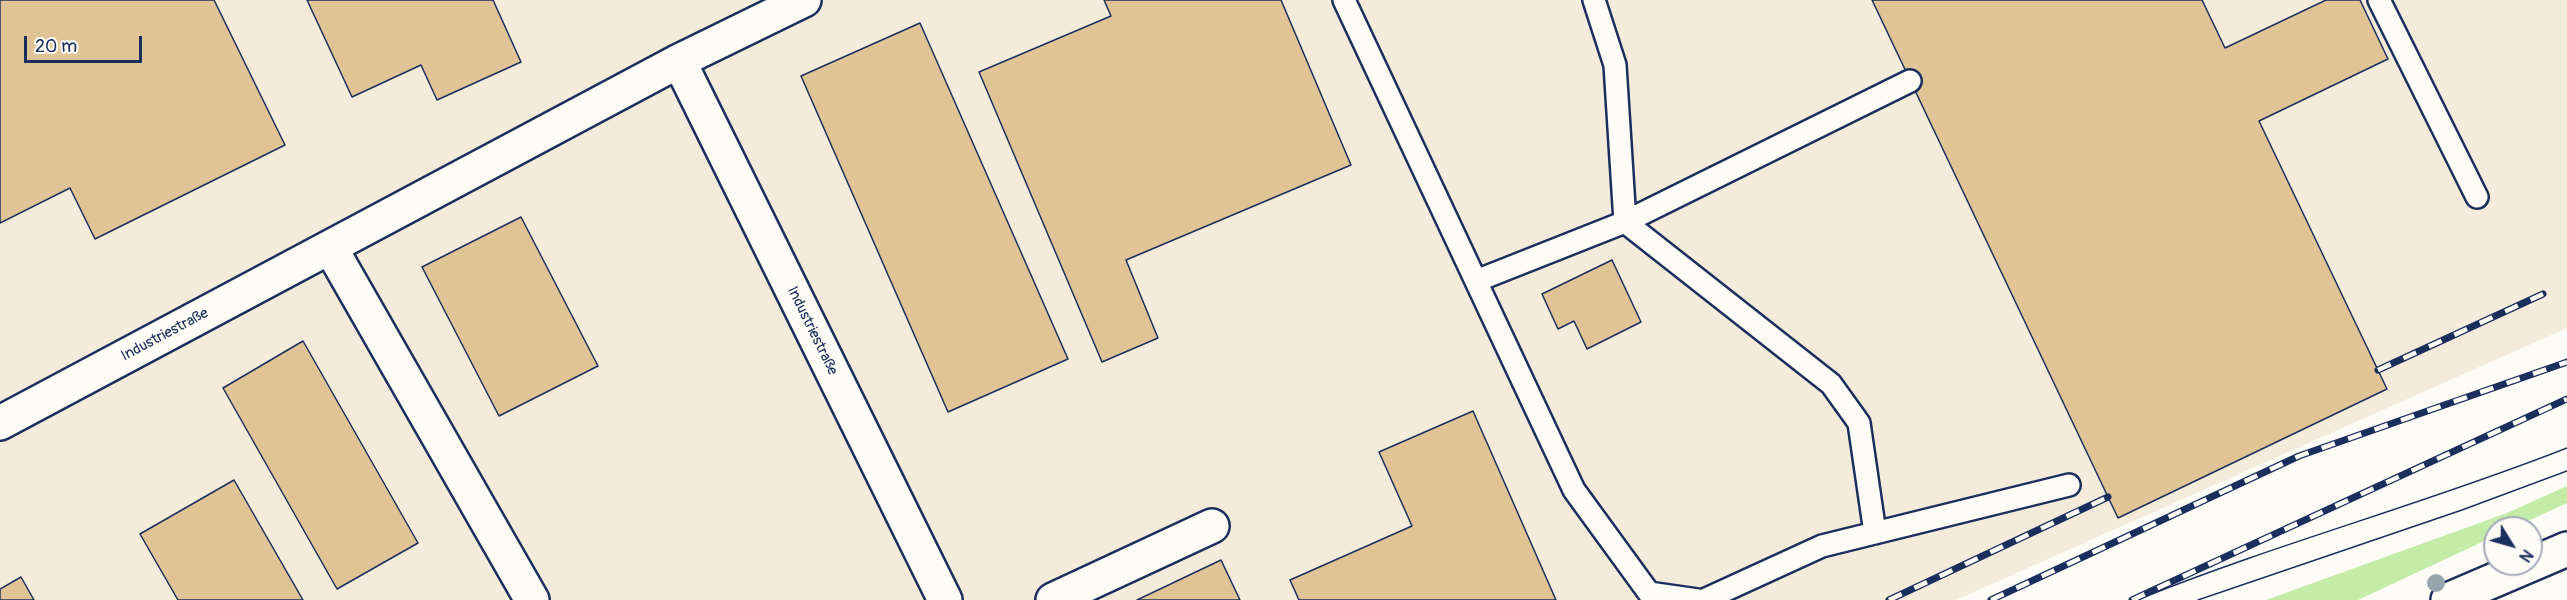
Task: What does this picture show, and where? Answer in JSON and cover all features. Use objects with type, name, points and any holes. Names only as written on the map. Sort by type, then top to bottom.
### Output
[{"type":"street","name":"Industriestraße","points":[[0,423],[679,61],[804,0]]},
{"type":"street","name":"Industriestraße","points":[[679,61],[945,600]]},
{"type":"street","points":[[330,247],[532,600]]},
{"type":"street","points":[[1053,600],[1212,526]]},
{"type":"street","points":[[2448,600],[2567,549]]},
{"type":"lane","points":[[1344,0],[1574,490],[1649,592],[1698,600]]},
{"type":"lane","points":[[1594,0],[1615,65],[1626,222],[1831,384],[1859,423],[1875,533]]},
{"type":"lane","points":[[2379,0],[2477,197]]},
{"type":"lane","points":[[1476,280],[1626,222],[1910,81]]},
{"type":"lane","points":[[1704,600],[1822,546],[2069,485]]},
{"type":"shaded area","points":[[0,0],[2567,0],[2567,328],[1956,600],[0,600]]},
{"type":"green space","points":[[2567,486],[2567,503],[2539,516],[2499,516]]},
{"type":"green space","points":[[2483,522],[2483,542],[2358,600],[2266,600]]},
{"type":"building","points":[[0,0],[214,0],[285,145],[95,239],[70,188],[0,223]]},
{"type":"building","points":[[307,0],[493,0],[521,62],[437,100],[421,65],[352,97]]},
{"type":"building","points":[[1104,0],[1281,0],[1351,165],[1126,260],[1158,338],[1102,362],[979,72],[1111,16]]},
{"type":"building","points":[[1872,0],[2202,0],[2225,48],[2326,0],[2360,0],[2388,59],[2259,121],[2387,389],[2118,518]]},
{"type":"building","points":[[920,23],[1068,359],[948,412],[801,76]]},
{"type":"building","points":[[521,217],[598,366],[499,416],[422,267]]},
{"type":"building","points":[[1612,260],[1641,322],[1587,349],[1574,321],[1558,329],[1542,294]]},
{"type":"building","points":[[303,341],[418,543],[337,589],[223,388]]},
{"type":"building","points":[[1473,411],[1556,600],[1299,600],[1290,580],[1412,526],[1379,452]]},
{"type":"building","points":[[234,480],[303,600],[178,600],[140,534]]},
{"type":"building","points":[[1221,560],[1240,600],[1137,600]]},
{"type":"building","points":[[21,577],[34,600],[0,600],[0,589]]},
{"type":"tram line","points":[[2137,600],[2190,579],[2567,448]]},
{"type":"tram line","points":[[2198,600],[2462,510],[2567,471]]},
{"type":"railway","points":[[2378,370],[2543,294]]},
{"type":"railway","points":[[1991,600],[2299,456],[2567,362]]},
{"type":"railway","points":[[2132,600],[2567,399]]},
{"type":"railway","points":[[1889,600],[2108,497]]}]
